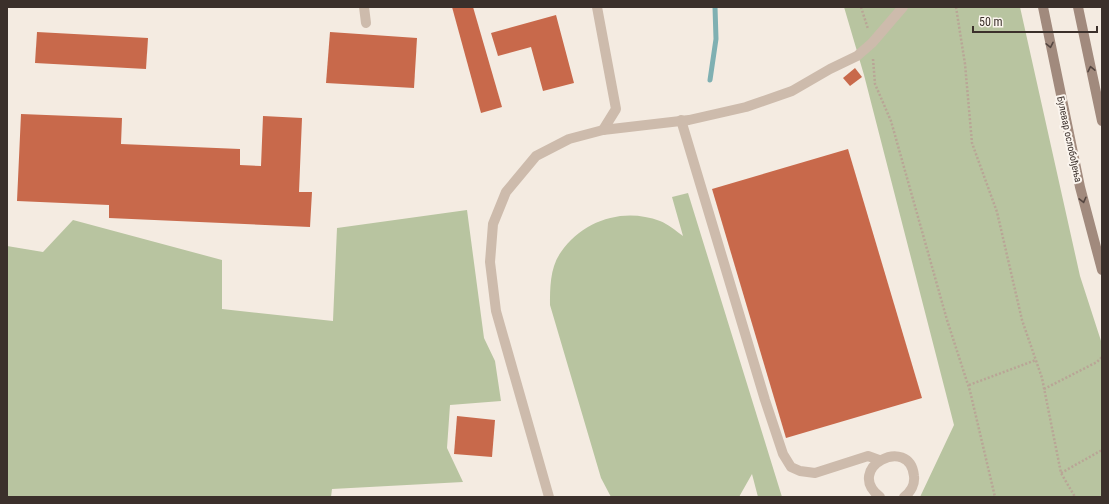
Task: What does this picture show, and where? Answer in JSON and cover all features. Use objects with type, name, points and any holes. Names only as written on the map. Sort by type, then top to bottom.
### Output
[{"type":"main road","points":[[1078,7],[1102,121]]},
{"type":"main road","name":"Булевар ослобођења","points":[[1042,8],[1080,187],[1102,270]]},
{"type":"lane","points":[[364,7],[366,24]]},
{"type":"lane","points":[[597,7],[616,109],[603,130]]},
{"type":"lane","points":[[548,496],[496,311],[490,262],[493,224],[506,192],[536,156],[569,139],[603,130],[689,120],[746,107],[792,91],[830,69],[857,56],[872,43],[903,7]]},
{"type":"lane","points":[[681,120],[763,393],[784,454],[791,467],[800,471],[815,473],[868,456],[879,460]]},
{"type":"lane","points":[[880,497],[874,492],[870,478],[874,465],[879,460],[886,457],[900,458],[907,462],[912,468],[914,483],[911,490],[904,497]]},
{"type":"path","points":[[861,7],[872,43],[875,84],[891,121],[947,320],[969,385],[996,497]]},
{"type":"path","points":[[956,7],[965,64],[972,142],[997,212],[1022,320],[1044,389],[1061,473],[1075,497]]},
{"type":"path","points":[[1044,389],[1097,362],[1102,357]]},
{"type":"path","points":[[969,385],[1036,360]]},
{"type":"path","points":[[1061,473],[1102,450]]},
{"type":"green space","points":[[844,7],[1020,7],[1080,276],[1102,344],[1102,497],[920,497],[954,425],[864,75]]},
{"type":"green space","points":[[688,193],[782,497],[758,497],[752,474],[739,497],[611,497],[601,478],[550,305],[551,285],[555,264],[557,258],[570,241],[592,224],[605,219],[632,215],[646,217],[660,221],[683,236],[672,197]]},
{"type":"green space","points":[[467,210],[484,338],[495,361],[501,401],[450,405],[447,448],[463,482],[332,489],[331,497],[7,497],[7,246],[43,252],[73,220],[222,260],[222,309],[333,321],[337,228]]},
{"type":"building","points":[[452,7],[473,7],[502,107],[481,113]]},
{"type":"building","points":[[556,15],[574,83],[543,91],[531,47],[498,56],[491,33]]},
{"type":"building","points":[[37,32],[148,38],[146,69],[35,63]]},
{"type":"building","points":[[330,32],[417,38],[414,88],[326,83]]},
{"type":"building","points":[[855,68],[862,77],[850,86],[843,78]]},
{"type":"building","points":[[21,114],[122,118],[121,144],[240,149],[240,165],[261,166],[263,116],[302,118],[299,192],[312,192],[310,227],[109,218],[109,205],[17,201]]},
{"type":"building","points":[[848,149],[922,398],[786,438],[712,189]]},
{"type":"building","points":[[457,416],[495,420],[492,457],[454,454]]},
{"type":"waterway","points":[[710,80],[716,39],[715,7]]}]
